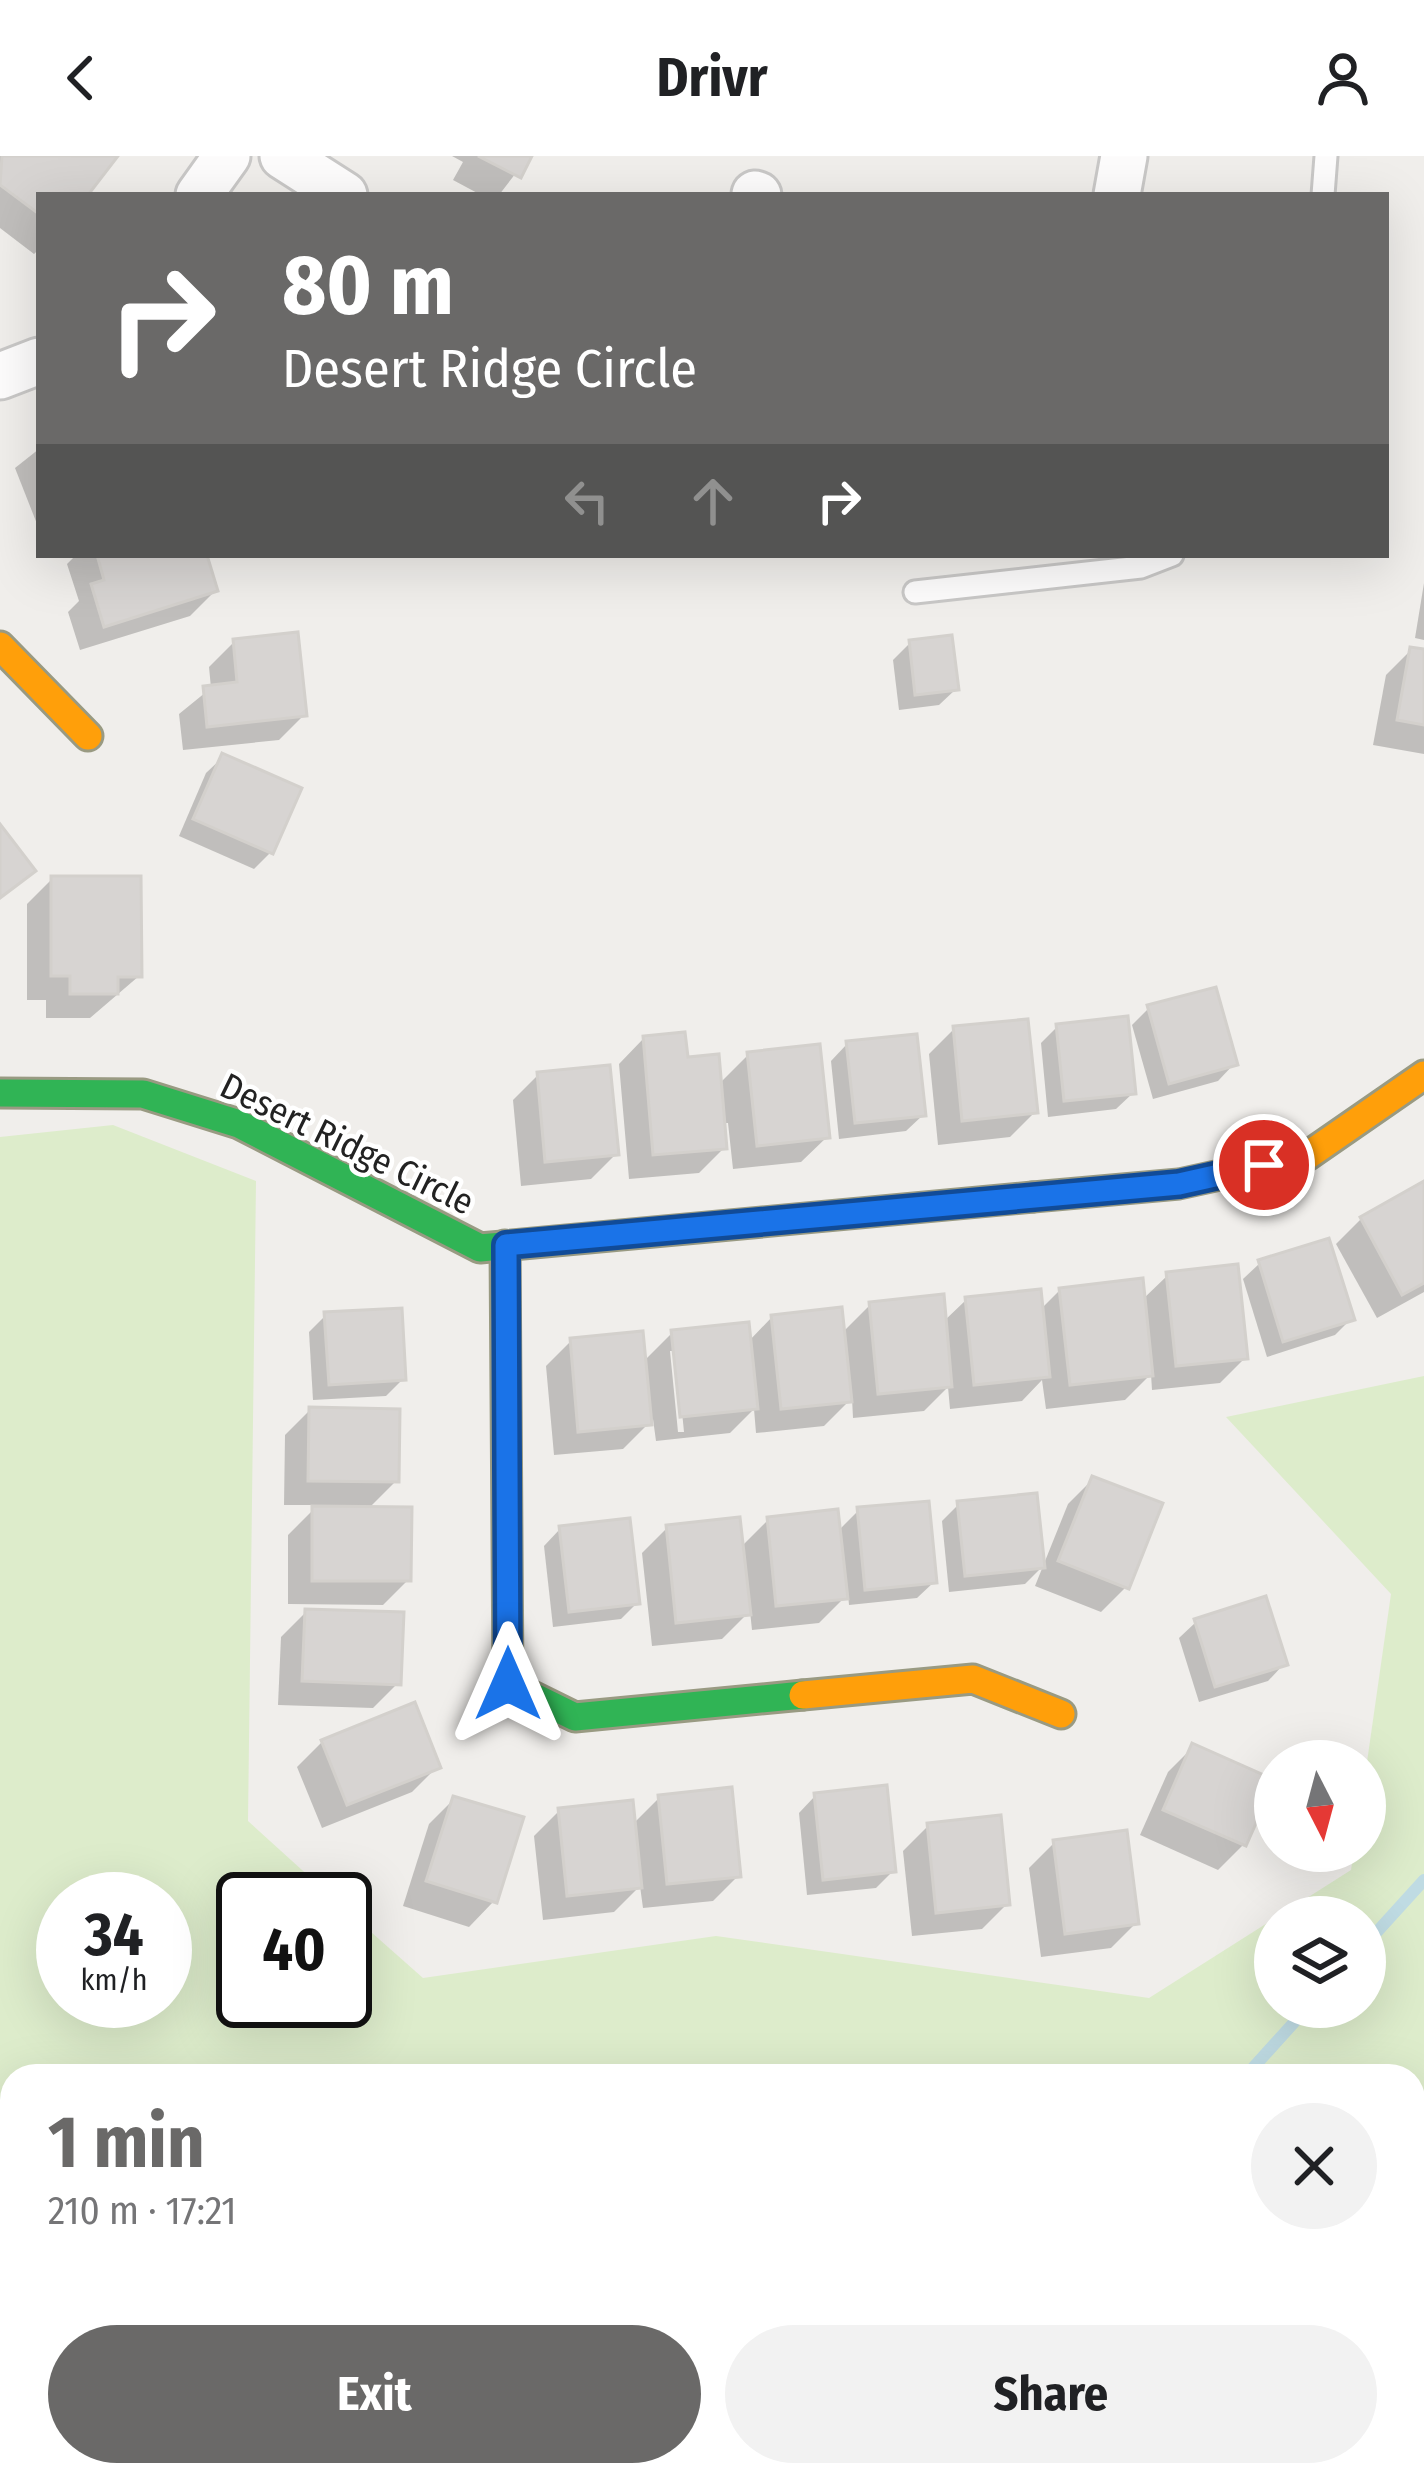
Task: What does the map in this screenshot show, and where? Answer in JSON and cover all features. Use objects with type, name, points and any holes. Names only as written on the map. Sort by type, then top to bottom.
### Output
[{"type":"street","points":[[201,192],[227,156]]},
{"type":"street","points":[[283,156],[339,192]]},
{"type":"street","points":[[1118,192],[1124,156]]},
{"type":"street","points":[[0,376],[36,362]]},
{"type":"street","points":[[0,646],[88,736]]},
{"type":"street","name":"Desert Ridge Circle","points":[[0,1094],[143,1094],[239,1124],[480,1248],[1179,1184],[1306,1156],[1424,1075]]},
{"type":"street","points":[[506,1245],[508,1684],[575,1717],[974,1679],[1061,1714]]},
{"type":"lane","points":[[1323,192],[1326,156]]},
{"type":"lane","points":[[915,592],[1102,573],[1160,558]]},
{"type":"green space","points":[[113,1125],[256,1181],[248,1821],[304,1872],[216,1872],[216,2028],[372,2028],[372,1933],[423,1978],[716,1936],[1149,1998],[1254,1931],[1254,2028],[1386,2028],[1386,1896],[1310,1896],[1348,1872],[1386,1872],[1386,1740],[1370,1740],[1391,1594],[1226,1417],[1424,1376],[1424,2064],[0,2064],[0,1137]]},
{"type":"building","points":[[2,156],[118,156],[90,192],[36,192],[36,212],[0,185]]},
{"type":"building","points":[[478,156],[532,156],[521,178]]},
{"type":"building","points":[[98,558],[208,558],[218,591],[104,627],[91,584],[104,580]]},
{"type":"building","points":[[298,632],[307,716],[207,727],[203,686],[237,682],[233,639]]},
{"type":"building","points":[[952,635],[959,690],[915,695],[909,640]]},
{"type":"building","points":[[1410,647],[1424,649],[1424,725],[1397,720]]},
{"type":"building","points":[[222,753],[302,788],[273,854],[193,819]]},
{"type":"building","points":[[0,824],[36,871],[0,898]]},
{"type":"building","points":[[51,876],[141,876],[142,977],[118,977],[118,994],[70,994],[70,976],[51,976]]},
{"type":"building","points":[[1216,987],[1238,1065],[1169,1084],[1147,1005]]},
{"type":"building","points":[[1128,1016],[1136,1094],[1064,1101],[1056,1024]]},
{"type":"building","points":[[1028,1019],[1038,1113],[962,1121],[953,1026]]},
{"type":"building","points":[[685,1032],[688,1057],[719,1054],[727,1149],[653,1155],[643,1036]]},
{"type":"building","points":[[917,1034],[926,1116],[855,1123],[846,1041]]},
{"type":"building","points":[[820,1044],[830,1138],[757,1146],[747,1052]]},
{"type":"building","points":[[610,1065],[619,1155],[545,1162],[537,1072]]},
{"type":"building","points":[[1424,1181],[1424,1283],[1402,1295],[1360,1217]]},
{"type":"building","points":[[1329,1238],[1355,1320],[1283,1342],[1258,1260]]},
{"type":"building","points":[[1238,1264],[1248,1359],[1176,1366],[1166,1272]]},
{"type":"building","points":[[1143,1278],[1153,1376],[1070,1385],[1059,1288]]},
{"type":"building","points":[[1041,1289],[1050,1377],[974,1385],[965,1297]]},
{"type":"building","points":[[944,1294],[952,1387],[878,1394],[869,1302]]},
{"type":"building","points":[[842,1307],[852,1402],[781,1409],[771,1315]]},
{"type":"building","points":[[402,1308],[406,1380],[329,1385],[324,1312]]},
{"type":"building","points":[[749,1322],[758,1409],[680,1417],[671,1330]]},
{"type":"building","points":[[643,1331],[652,1425],[578,1432],[570,1338]]},
{"type":"building","points":[[309,1407],[400,1409],[399,1482],[308,1481]]},
{"type":"building","points":[[1092,1476],[1163,1503],[1129,1589],[1058,1561]]},
{"type":"building","points":[[1037,1493],[1045,1568],[965,1576],[957,1501]]},
{"type":"building","points":[[929,1501],[937,1583],[865,1590],[857,1507]]},
{"type":"building","points":[[312,1506],[412,1507],[411,1581],[312,1581]]},
{"type":"building","points":[[838,1509],[848,1599],[776,1606],[767,1517]]},
{"type":"building","points":[[740,1517],[751,1615],[676,1623],[666,1525]]},
{"type":"building","points":[[630,1518],[640,1604],[569,1612],[559,1526]]},
{"type":"building","points":[[1266,1596],[1288,1665],[1215,1687],[1194,1619]]},
{"type":"building","points":[[305,1609],[404,1612],[401,1685],[302,1681]]},
{"type":"building","points":[[415,1702],[441,1768],[347,1805],[321,1740]]},
{"type":"building","points":[[1192,1743],[1254,1771],[1254,1828],[1246,1846],[1163,1810]]},
{"type":"building","points":[[887,1785],[896,1872],[823,1880],[814,1793]]},
{"type":"building","points":[[732,1787],[741,1877],[667,1884],[658,1795]]},
{"type":"building","points":[[453,1796],[524,1817],[497,1903],[426,1881]]},
{"type":"building","points":[[633,1800],[642,1888],[567,1896],[558,1808]]},
{"type":"building","points":[[1001,1815],[1010,1905],[936,1913],[927,1823]]},
{"type":"building","points":[[1127,1830],[1139,1924],[1065,1934],[1053,1840]]},
{"type":"waterway","points":[[1386,1922],[1424,1880]]},
{"type":"waterway","points":[[1256,2064],[1289,2028]]},
{"type":"traffic: fast","points":[[0,1093],[143,1094],[239,1124],[480,1248],[1033,1197]]},
{"type":"traffic: fast","points":[[505,1245],[508,1684],[575,1717],[803,1695]]},
{"type":"traffic: slow","points":[[0,646],[88,736]]},
{"type":"traffic: slow","points":[[1033,1197],[1179,1184],[1307,1156],[1424,1075]]},
{"type":"traffic: slow","points":[[803,1695],[973,1679],[1061,1714]]},
{"type":"route","points":[[508,1684],[506,1245],[1179,1184],[1264,1165]]}]
